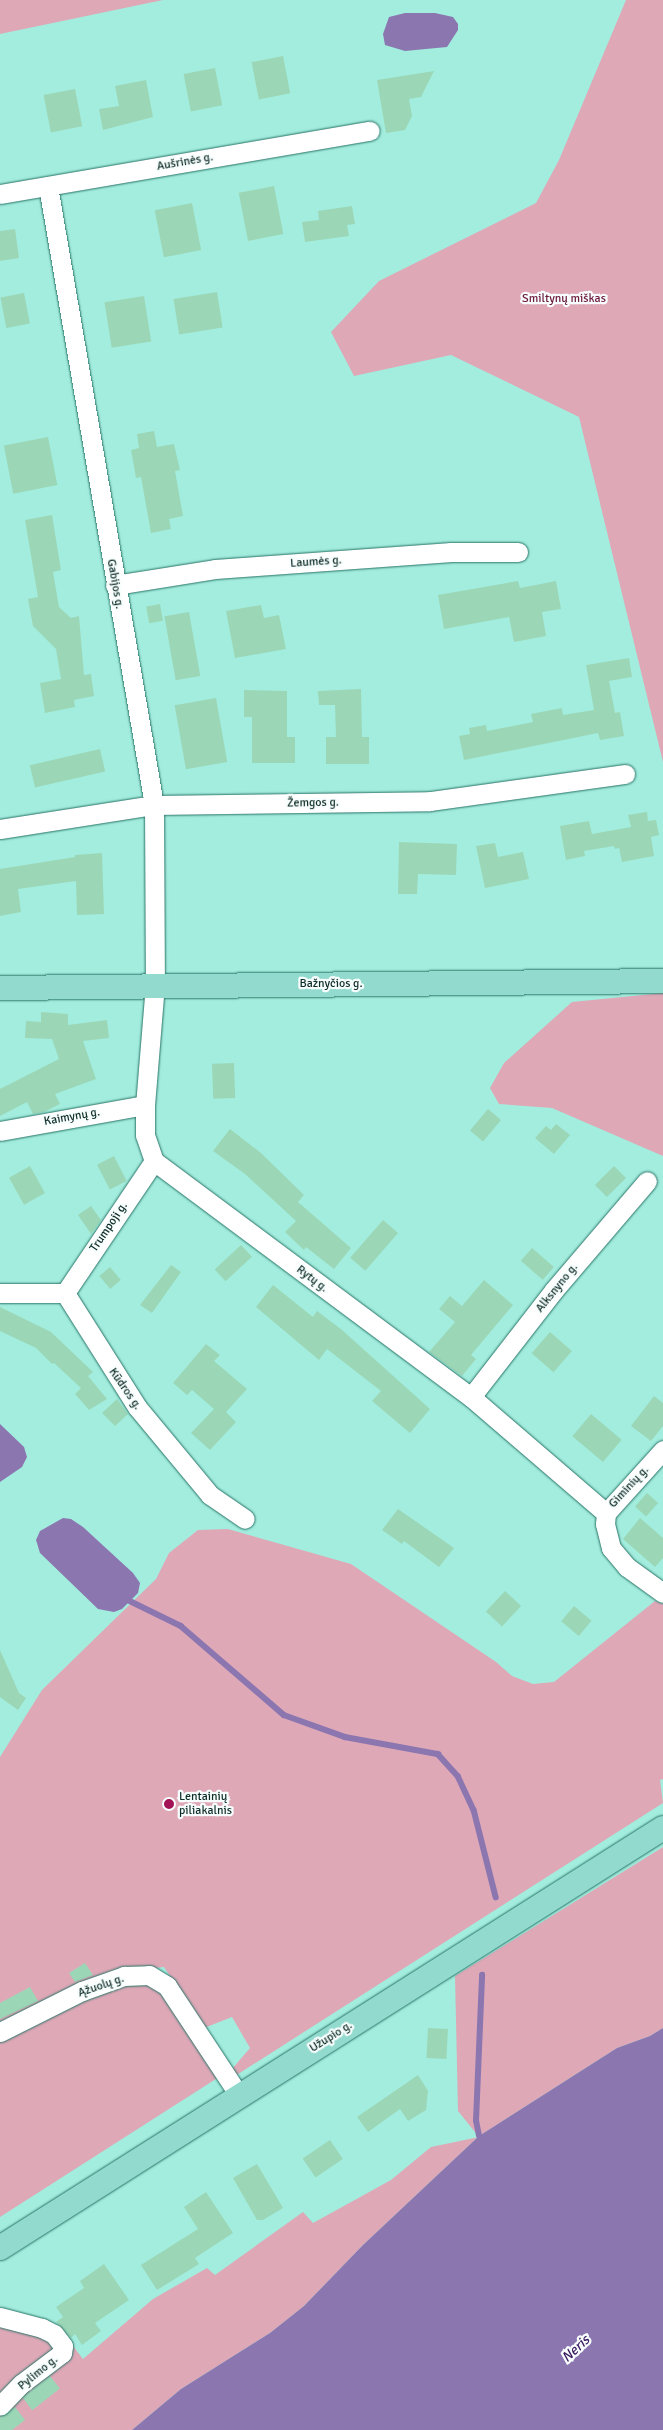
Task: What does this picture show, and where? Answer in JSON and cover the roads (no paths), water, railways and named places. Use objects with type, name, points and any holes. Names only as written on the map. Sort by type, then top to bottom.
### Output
[{"type":"main road","name":"Bažnyčios g.","points":[[0,988],[154,984],[663,981]]},
{"type":"main road","name":"Užupio g.","points":[[0,2248],[663,1828]]},
{"type":"street","name":"Aušrinės g.","points":[[0,194],[370,131]]},
{"type":"street","name":"Gabijos g.","points":[[48,186],[154,805],[154,984]]},
{"type":"street","name":"Laumės g.","points":[[115,585],[215,569],[450,552],[518,552]]},
{"type":"street","name":"Žemgos g.","points":[[0,829],[154,805],[430,801],[625,774]]},
{"type":"street","points":[[154,984],[145,1105],[145,1135],[154,1161]]},
{"type":"street","name":"Kaimynų g.","points":[[0,1131],[145,1105]]},
{"type":"street","name":"Trumpoji g.","points":[[64,1292],[154,1161]]},
{"type":"street","name":"Rytų g.","points":[[154,1161],[471,1398],[606,1513]]},
{"type":"street","name":"Alksnyno g.","points":[[471,1398],[554,1290],[648,1181]]},
{"type":"street","points":[[0,1294],[64,1292]]},
{"type":"street","name":"Kūdros g.","points":[[64,1292],[137,1407],[210,1496],[245,1519]]},
{"type":"street","name":"Giminių g.","points":[[663,1450],[606,1513],[606,1536],[611,1548],[627,1566],[663,1593]]},
{"type":"street","name":"Ąžuolų g.","points":[[0,2032],[82,1991],[124,1976],[149,1975],[167,1986],[239,2096]]},
{"type":"street","name":"Pylimo g.","points":[[0,2317],[42,2328],[54,2334],[63,2346],[62,2353],[22,2384],[0,2406]]},
{"type":"water","points":[[405,13],[435,13],[453,17],[458,24],[458,30],[447,47],[405,51],[385,45],[383,34],[389,17]]},
{"type":"water","points":[[0,1424],[24,1447],[27,1457],[22,1467],[0,1482]]},
{"type":"water","points":[[63,1518],[71,1519],[83,1527],[133,1573],[140,1583],[138,1593],[122,1609],[114,1612],[98,1609],[40,1553],[36,1540],[40,1531]]},
{"type":"water","name":"Neris","points":[[663,2028],[663,2430],[132,2430],[181,2389],[270,2333],[304,2306],[363,2245],[479,2136],[617,2048],[650,2036]]},
{"type":"waterway","points":[[130,1601],[181,1626],[284,1715],[345,1737],[438,1754],[458,1776],[474,1810],[496,1897]]},
{"type":"waterway","points":[[479,2136],[476,2121],[482,1975]]},
{"type":"place","name":"Lentainių piliakalnis","points":[[169,1804]]},
{"type":"park label","name":"Smiltynų miškas","points":[[564,299]]}]
